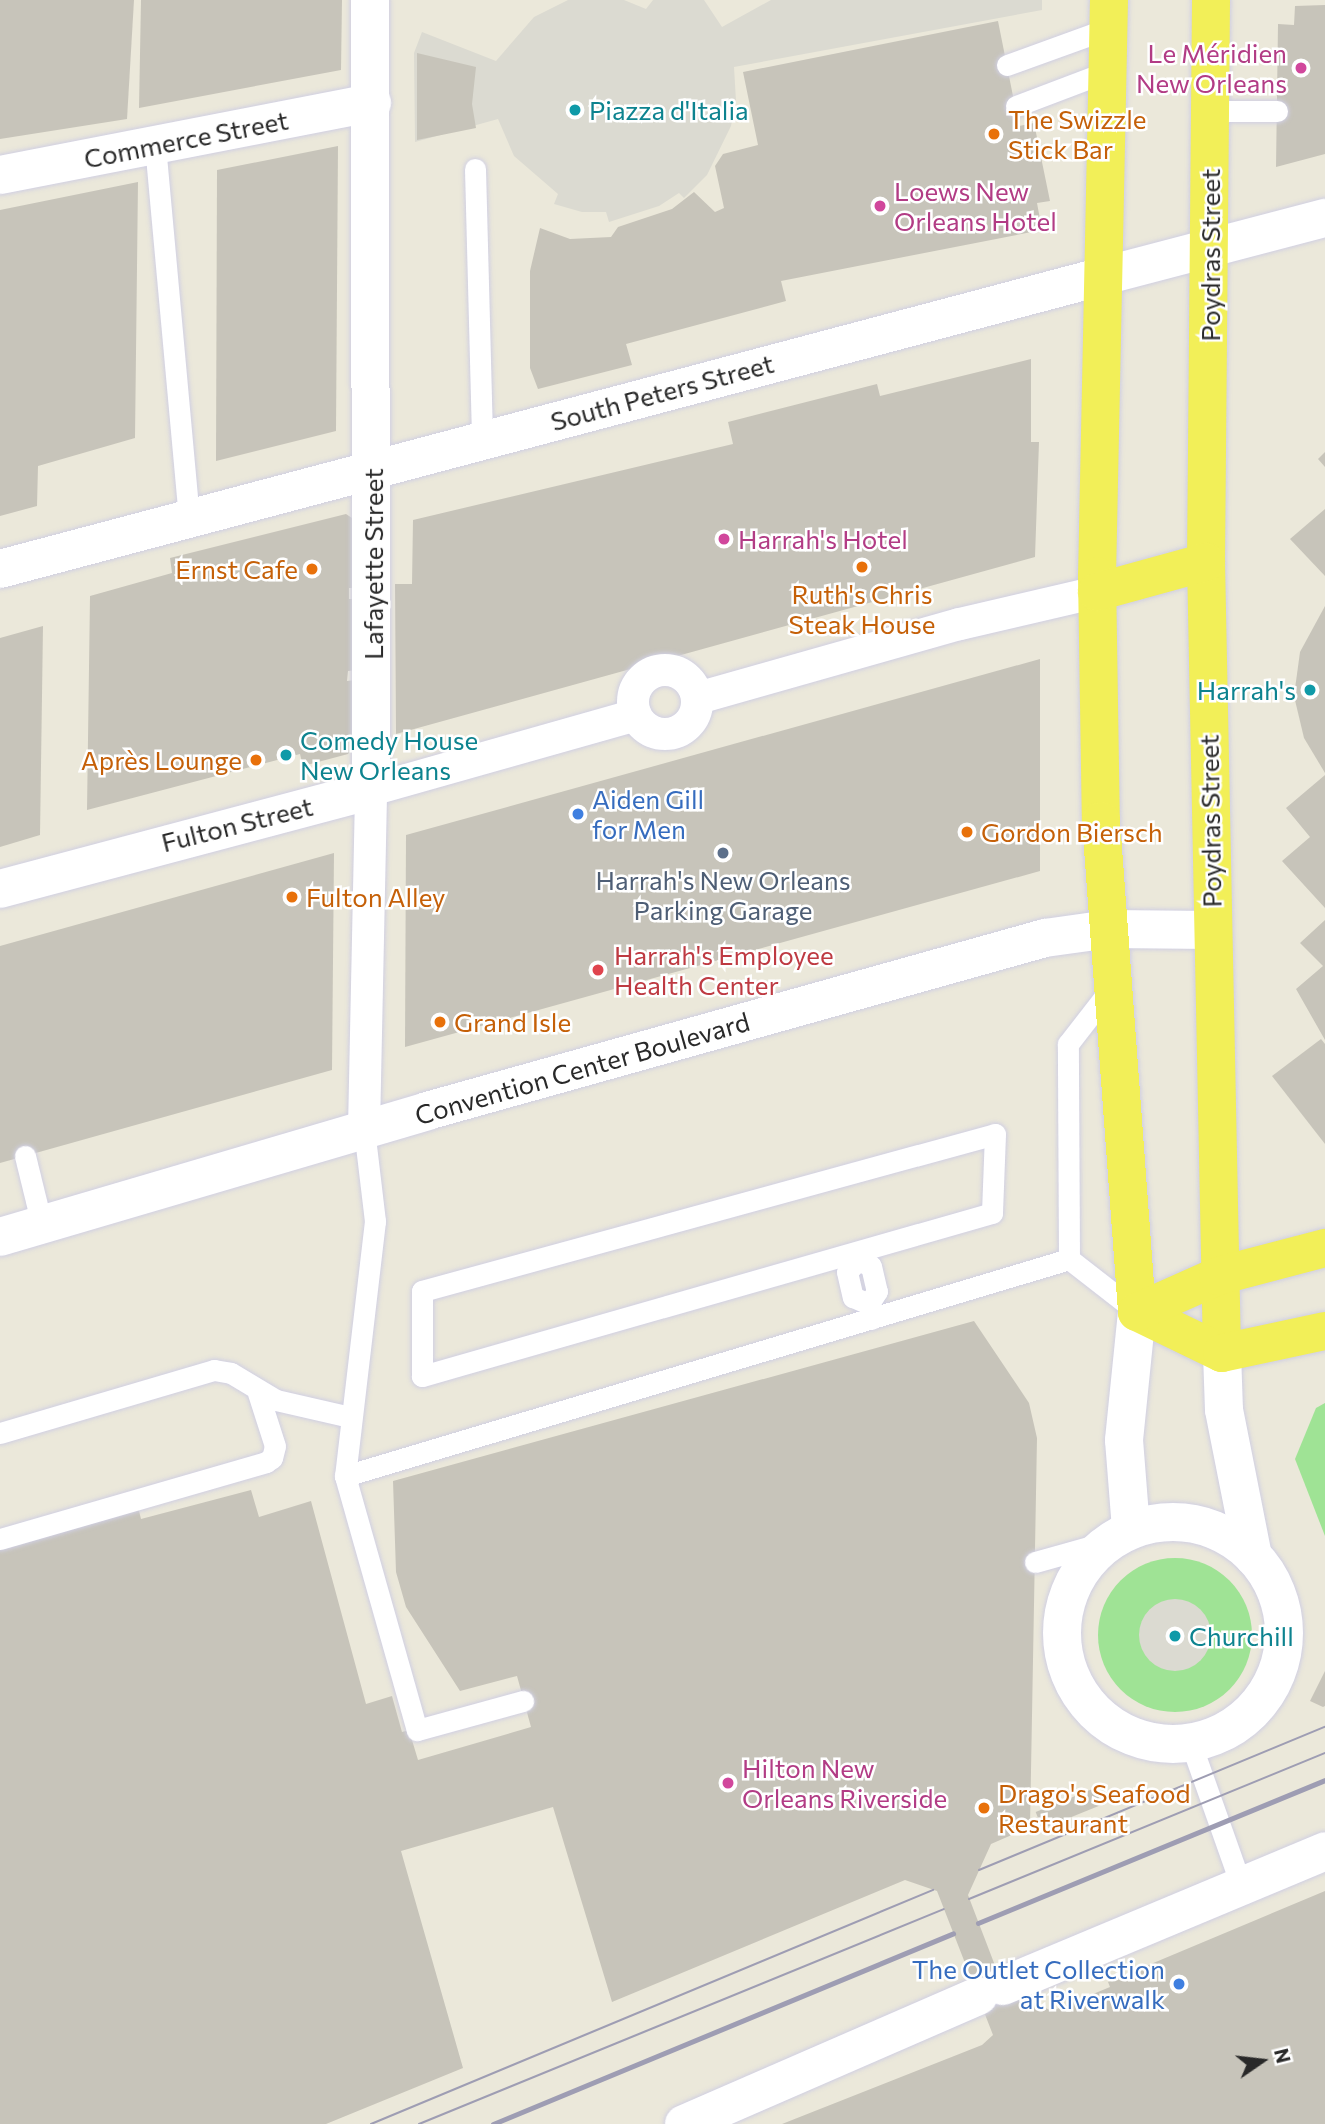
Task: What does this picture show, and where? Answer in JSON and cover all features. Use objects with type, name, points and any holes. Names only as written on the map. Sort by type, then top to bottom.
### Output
[{"type":"main road","name":"Poydras Street","points":[[1210,0],[1211,249],[1206,562],[1218,1276],[1223,1353]]},
{"type":"main road","points":[[1109,14],[1107,275],[1097,592],[1101,821],[1137,1312]]},
{"type":"main road","points":[[1097,592],[1206,562]]},
{"type":"main road","points":[[1137,1312],[1218,1276],[1325,1248]]},
{"type":"main road","points":[[1137,1312],[1223,1353],[1325,1331]]},
{"type":"street","name":"Lafayette Street","points":[[364,1129],[374,467],[370,0]]},
{"type":"street","name":"Commerce Street","points":[[0,175],[372,103]]},
{"type":"street","name":"South Peters Street","points":[[0,569],[374,467],[1325,218]]},
{"type":"street","points":[[698,698],[960,624],[1097,592]]},
{"type":"street","points":[[654,671],[679,672],[690,680],[698,698],[694,718],[674,734],[648,730],[636,715],[637,686],[654,671]]},
{"type":"street","name":"Fulton Street","points":[[0,889],[371,790],[636,715]]},
{"type":"street","name":"Convention Center Boulevard","points":[[0,1237],[364,1129],[1045,938],[1110,929],[1212,930]]},
{"type":"street","points":[[1121,1535],[1124,1440],[1137,1312]]},
{"type":"street","name":"Poydras Street","points":[[1223,1353],[1224,1410],[1253,1556]]},
{"type":"street","name":"Poydras Street","points":[[1163,1522],[1196,1524],[1227,1536],[1253,1556],[1270,1580],[1280,1607],[1284,1636],[1279,1667],[1266,1694],[1246,1718],[1220,1735],[1191,1744],[1159,1744],[1129,1736],[1102,1719],[1081,1696],[1067,1668],[1061,1637],[1064,1609],[1089,1560],[1121,1535],[1163,1522]]},
{"type":"street","points":[[684,2124],[1325,1851]]},
{"type":"lane","points":[[1007,65],[1109,14]]},
{"type":"lane","points":[[1016,106],[1108,71]]},
{"type":"lane","points":[[1211,111],[1277,111]]},
{"type":"lane","points":[[155,145],[189,517]]},
{"type":"lane","points":[[475,169],[482,439]]},
{"type":"lane","points":[[1069,1259],[1068,1044],[1113,986]]},
{"type":"lane","points":[[364,1129],[375,1221],[345,1476],[417,1730],[523,1701]]},
{"type":"lane","points":[[995,1134],[992,1213],[857,1255],[422,1376],[422,1291],[995,1134]]},
{"type":"lane","points":[[25,1156],[42,1225]]},
{"type":"lane","points":[[857,1255],[872,1266],[877,1291],[870,1311]]},
{"type":"lane","points":[[345,1476],[870,1311],[1069,1259]]},
{"type":"lane","points":[[1069,1259],[1137,1312]]},
{"type":"lane","points":[[0,1433],[214,1370],[231,1373],[258,1393],[350,1417]]},
{"type":"lane","points":[[0,1539],[266,1462],[272,1458],[275,1446],[258,1393]]},
{"type":"lane","points":[[1035,1562],[1121,1535]]},
{"type":"lane","points":[[1191,1744],[1241,1885]]},
{"type":"green space","points":[[1325,1403],[1325,1536],[1295,1459],[1316,1408]]},
{"type":"green space","points":[[1175,1558],[1204,1564],[1229,1581],[1246,1606],[1252,1635],[1246,1664],[1229,1689],[1204,1706],[1175,1712],[1146,1706],[1121,1689],[1104,1664],[1098,1635],[1104,1606],[1121,1581],[1146,1564]]},
{"type":"shaded area","name":"Piazza d'Italia","points":[[568,0],[624,0],[646,9],[653,0],[704,0],[722,27],[771,0],[1042,0],[1042,10],[734,67],[736,101],[731,126],[707,175],[684,198],[679,193],[659,206],[609,222],[606,212],[582,212],[554,204],[558,194],[514,156],[498,119],[415,142],[414,53],[422,32],[496,61],[534,17]]},
{"type":"shaded area","points":[[1175,1599],[1195,1605],[1205,1615],[1211,1635],[1205,1655],[1195,1665],[1175,1671],[1155,1665],[1145,1655],[1139,1635],[1145,1615],[1155,1605]]},
{"type":"building","points":[[0,0],[134,0],[127,119],[0,139]]},
{"type":"building","points":[[141,0],[342,0],[341,70],[139,108]]},
{"type":"building","name":"Le Méridien New Orleans","points":[[1325,5],[1325,154],[1276,167],[1278,24],[1294,25],[1295,6]]},
{"type":"building","name":"Loews New Orleans Hotel","points":[[998,21],[1019,126],[1034,123],[1050,201],[1037,203],[1042,230],[781,281],[786,301],[626,344],[632,365],[538,389],[530,368],[530,271],[540,228],[570,239],[611,237],[618,227],[672,209],[694,192],[715,212],[724,208],[715,166],[723,154],[758,145],[743,72]]},
{"type":"building","points":[[417,53],[476,67],[472,104],[476,128],[417,140]]},
{"type":"building","points":[[338,146],[336,431],[216,461],[217,170]]},
{"type":"building","points":[[138,182],[135,438],[38,466],[37,506],[0,516],[0,210]]},
{"type":"building","name":"Harrah's Hotel","points":[[1031,359],[1031,442],[1039,442],[1035,557],[396,734],[395,584],[412,584],[413,520],[733,444],[728,422],[877,384],[880,396]]},
{"type":"building","points":[[1325,452],[1325,467],[1318,459]]},
{"type":"building","points":[[1325,509],[1325,576],[1290,539]]},
{"type":"building","points":[[346,514],[352,518],[357,588],[349,588],[349,599],[357,599],[357,670],[348,671],[347,681],[356,680],[355,745],[348,754],[303,766],[300,754],[87,810],[90,596],[172,573],[170,558]]},
{"type":"building","name":"Harrah's","points":[[1325,606],[1325,773],[1304,738],[1294,696],[1300,652]]},
{"type":"building","points":[[43,626],[40,835],[0,847],[0,638]]},
{"type":"building","name":"Harrah's New Orleans Parking Garage","points":[[1040,659],[1040,871],[405,1047],[406,835]]},
{"type":"building","name":"Harrah's","points":[[1325,775],[1325,908],[1282,861],[1310,837],[1286,808]]},
{"type":"building","points":[[334,853],[332,1070],[0,1163],[0,946]]},
{"type":"building","points":[[1325,920],[1325,1040],[1296,989],[1323,966],[1300,943]]},
{"type":"building","points":[[1321,1039],[1325,1044],[1325,1144],[1272,1076]]},
{"type":"building","points":[[974,1321],[1029,1403],[1037,1438],[1030,1827],[991,1844],[968,1895],[1004,1989],[1052,2011],[1110,1987],[1108,1982],[1325,1891],[1325,2124],[782,2124],[982,2045],[993,2035],[937,1891],[905,1880],[612,2002],[553,1807],[401,1851],[463,2068],[326,2124],[0,2124],[0,1544],[137,1503],[141,1519],[251,1490],[259,1517],[311,1501],[366,1704],[392,1696],[402,1732],[409,1730],[418,1760],[531,1727],[517,1676],[460,1691],[406,1607],[396,1572],[393,1481]]},
{"type":"building","points":[[1325,1671],[1325,1706],[1323,1707],[1310,1701]]},
{"type":"building","points":[[1095,1788],[1102,1805],[1042,1829],[1036,1812]]},
{"type":"tram line","points":[[979,1870],[1325,1727]]},
{"type":"tram line","points":[[969,1899],[1325,1753]]},
{"type":"tram line","points":[[371,2124],[933,1890]]},
{"type":"tram line","points":[[419,2124],[944,1909]]},
{"type":"railway","points":[[978,1923],[1325,1780]]},
{"type":"railway","points":[[493,2124],[953,1933]]},
{"type":"place","name":"Le Méridien New Orleans","points":[[1301,68]]},
{"type":"place","name":"Piazza d'Italia","points":[[575,110]]},
{"type":"place","name":"The Swizzle Stick Bar","points":[[994,134]]},
{"type":"place","name":"Loews New Orleans Hotel","points":[[880,206]]},
{"type":"place","name":"Harrah's Hotel","points":[[724,539]]},
{"type":"place","name":"Ruth's Chris Steak House","points":[[862,567]]},
{"type":"place","name":"Ernst Cafe","points":[[312,569]]},
{"type":"place","name":"Harrah's","points":[[1310,690]]},
{"type":"place","name":"Comedy House New Orleans","points":[[286,755]]},
{"type":"place","name":"Après Lounge","points":[[256,760]]},
{"type":"place","name":"Aiden Gill for Men","points":[[578,814]]},
{"type":"place","name":"Gordon Biersch","points":[[967,832]]},
{"type":"place","name":"Harrah's New Orleans Parking Garage","points":[[723,853]]},
{"type":"place","name":"Fulton Alley","points":[[292,897]]},
{"type":"place","name":"Harrah's Employee Health Center","points":[[598,970]]},
{"type":"place","name":"Grand Isle","points":[[440,1022]]},
{"type":"place","name":"Churchill","points":[[1175,1636]]},
{"type":"place","name":"Hilton New Orleans Riverside","points":[[728,1783]]},
{"type":"place","name":"Drago's Seafood Restaurant","points":[[984,1808]]},
{"type":"place","name":"The Outlet Collection at Riverwalk","points":[[1179,1984]]}]
